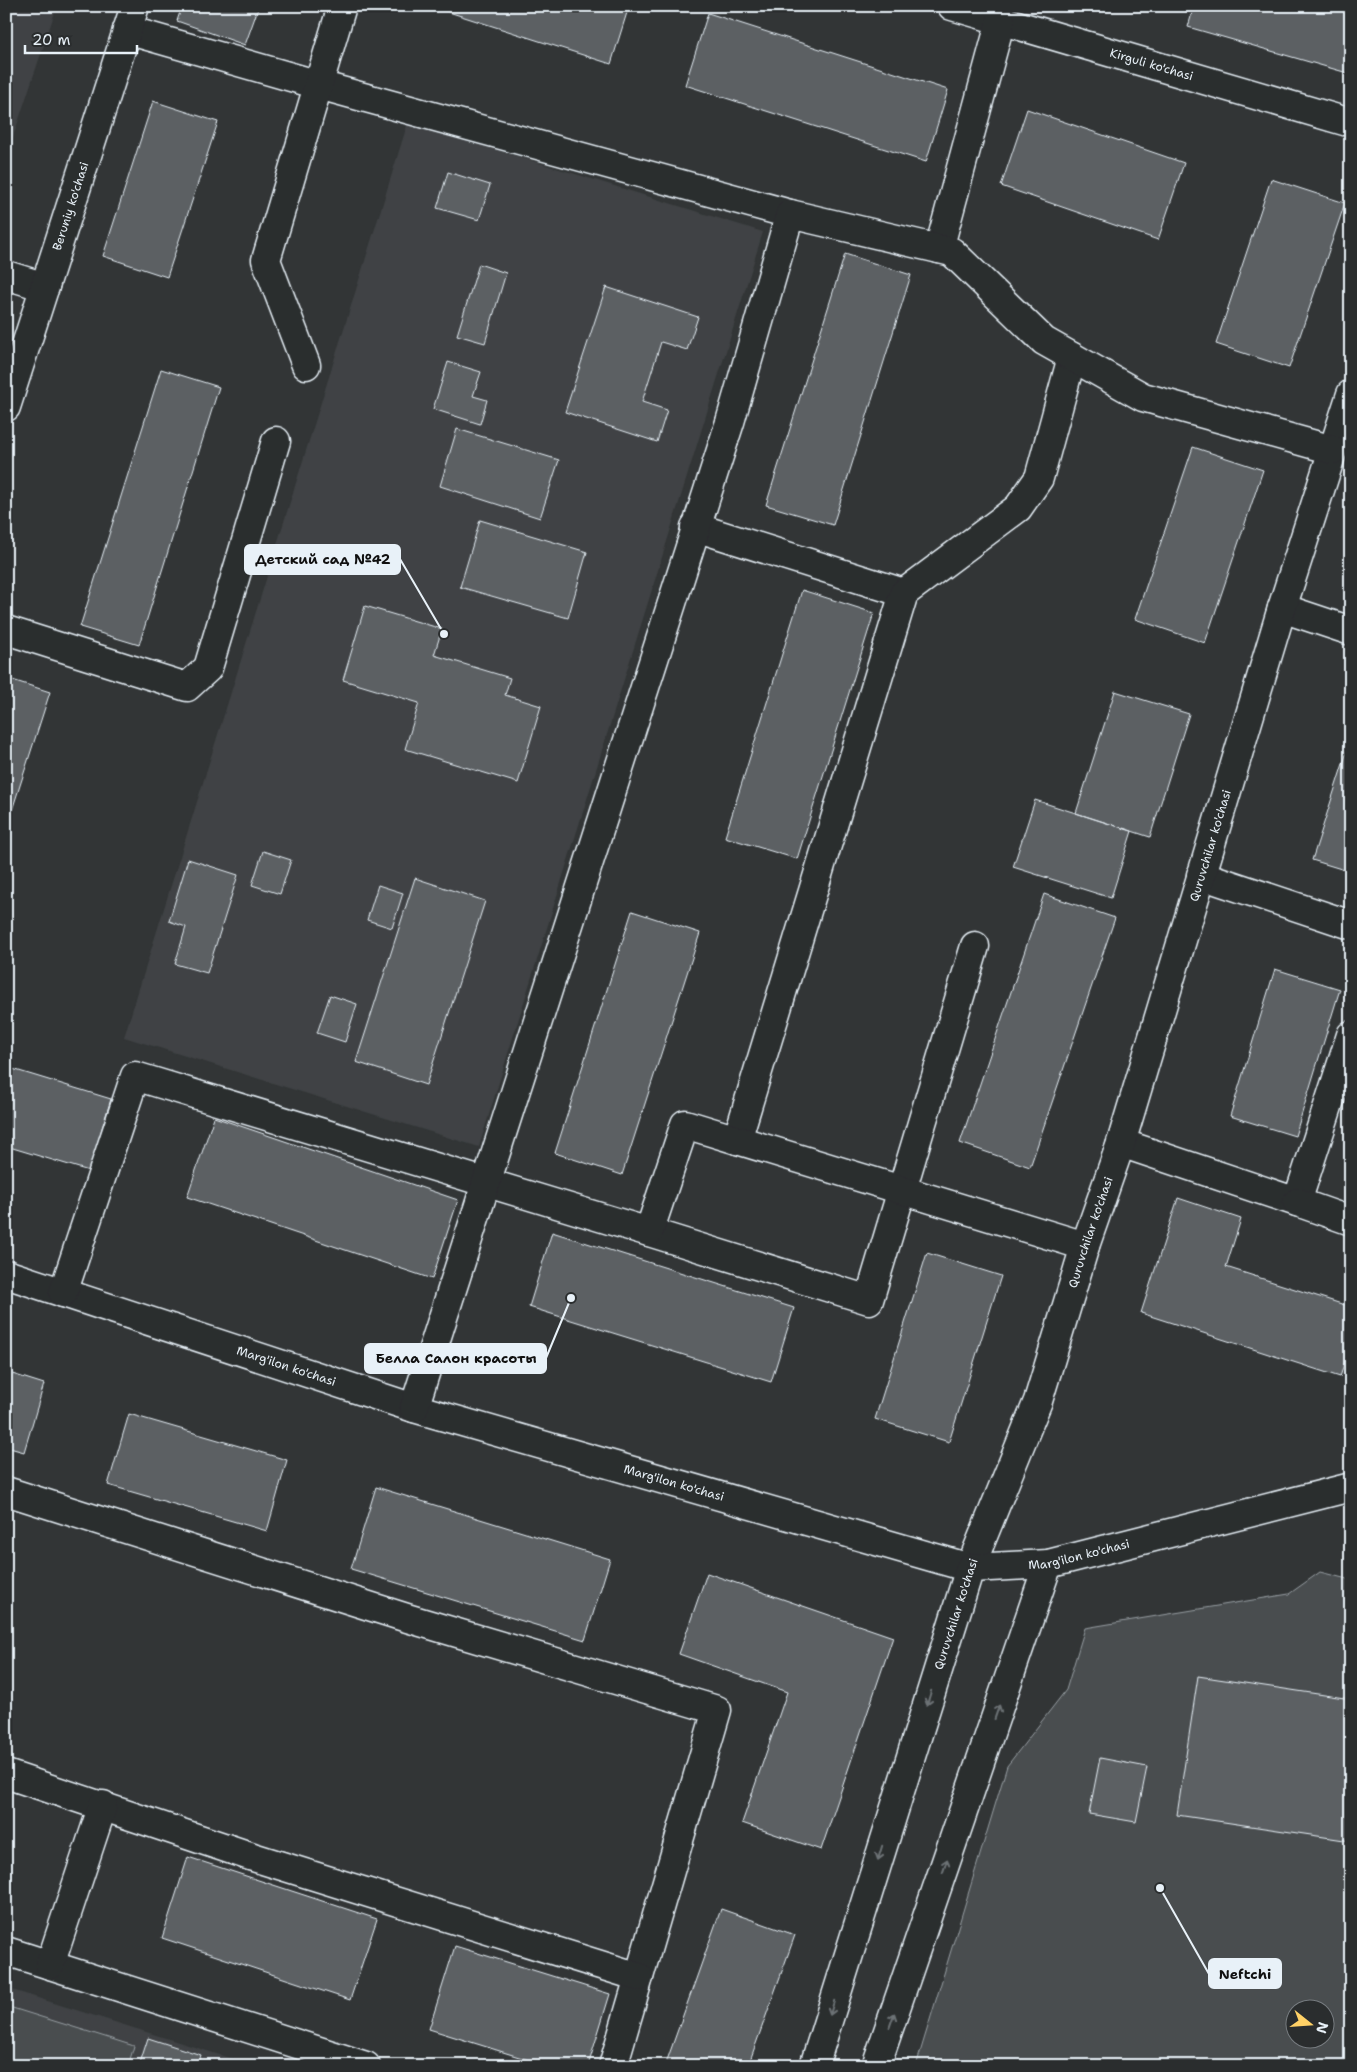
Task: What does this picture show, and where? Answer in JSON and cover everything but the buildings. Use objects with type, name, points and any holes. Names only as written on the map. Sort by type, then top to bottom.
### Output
[{"type":"street","points":[[306,365],[266,260],[342,6]]},
{"type":"street","name":"Kirguli ko'chasi","points":[[952,6],[1351,123]]},
{"type":"street","points":[[131,18],[319,85],[790,214],[952,252],[1044,341],[1143,397],[1333,450]]},
{"type":"street","name":"Beruniy ko'chasi","points":[[6,407],[131,18]]},
{"type":"street","points":[[939,249],[1001,20]]},
{"type":"street","points":[[414,1408],[730,422],[790,214]]},
{"type":"street","points":[[6,275],[45,287]]},
{"type":"street","points":[[737,1140],[904,593],[1018,508],[1039,478],[1072,357]]},
{"type":"street","name":"Quruvchilar ko'chasi","points":[[814,2066],[970,1568],[1038,1401],[1085,1246],[1121,1143],[1282,608],[1351,394]]},
{"type":"street","points":[[6,630],[187,687],[208,668],[276,441]]},
{"type":"street","points":[[696,527],[904,593]]},
{"type":"street","points":[[1282,608],[1351,631]]},
{"type":"street","points":[[1202,875],[1351,924]]},
{"type":"street","points":[[63,1293],[136,1076],[870,1300],[975,946]]},
{"type":"street","points":[[1296,1202],[1351,1035]]},
{"type":"street","points":[[649,1232],[685,1124],[1085,1246]]},
{"type":"street","points":[[1121,1143],[1351,1222]]},
{"type":"street","name":"Marg'ilon ko'chasi","points":[[6,1274],[414,1408],[970,1568],[1048,1564],[1351,1487]]},
{"type":"street","points":[[6,1492],[407,1618],[717,1710],[613,2066]]},
{"type":"street","points":[[876,2066],[1048,1564]]},
{"type":"street","points":[[6,1774],[103,1805],[253,1857],[639,1976]]},
{"type":"street","points":[[50,1965],[103,1805]]},
{"type":"street","points":[[6,1951],[366,2066]]},
{"type":"shaded area","points":[[6,6],[57,6],[6,158]]},
{"type":"shaded area","points":[[408,122],[763,232],[479,1147],[124,1037]]},
{"type":"shaded area","points":[[1320,1572],[1351,1580],[1351,2066],[916,2066],[1007,1766],[1066,1690],[1085,1628],[1289,1594]]},
{"type":"shaded area","points":[[6,1988],[255,2066],[6,2066]]},
{"type":"shaded area","points":[[6,2006],[134,2046],[128,2066],[6,2066]]},
{"type":"place","name":"Детский сад №42","points":[[444,634]]},
{"type":"place","name":"Белла Салон красоты","points":[[571,1298]]},
{"type":"place","name":"Neftchi","points":[[1160,1888]]}]
